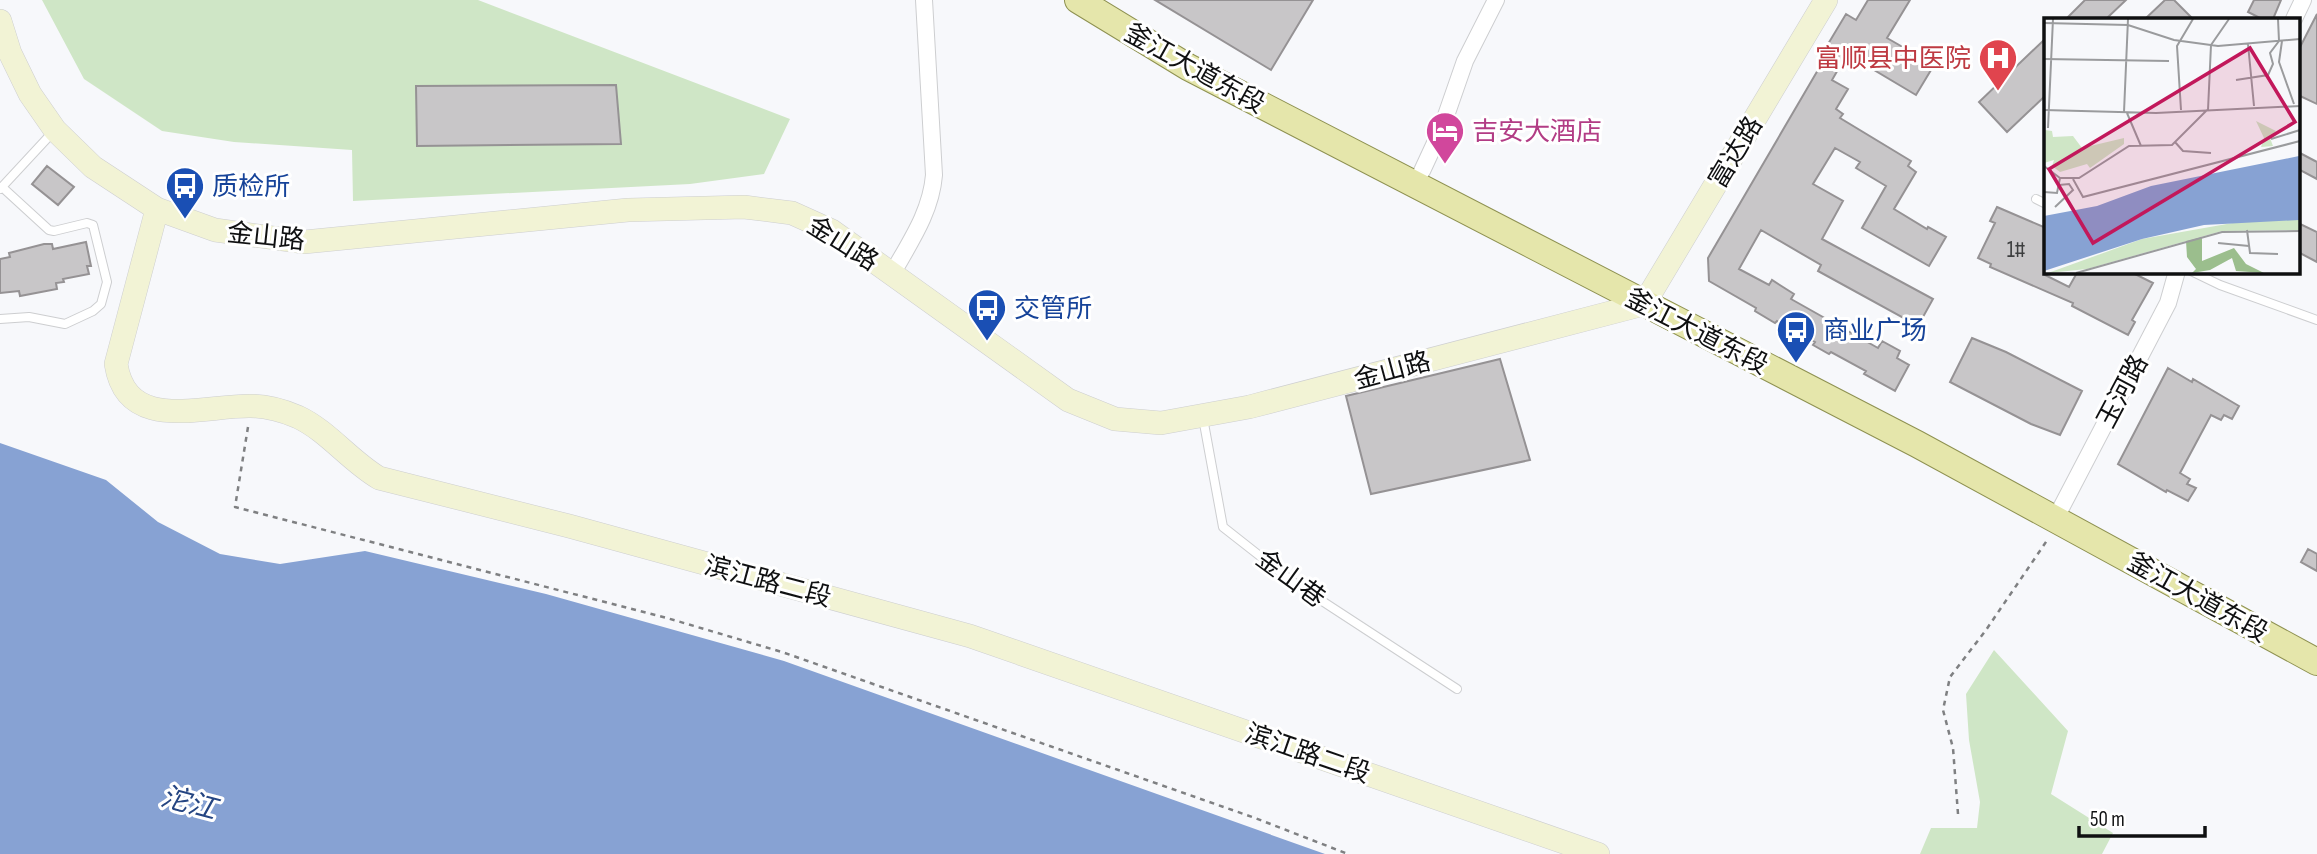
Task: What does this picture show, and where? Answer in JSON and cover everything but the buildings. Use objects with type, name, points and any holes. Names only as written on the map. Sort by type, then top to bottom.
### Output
[{"type":"main road","name":"釜江大道东段","points":[[1078,0],[1188,67],[1649,296]]},
{"type":"main road","name":"釜江大道东段","points":[[1109,0],[1195,53],[1422,171],[1649,296],[2060,515],[2317,647]]},
{"type":"main road","name":"釜江大道东段","points":[[2060,515],[2317,662]]},
{"type":"street","points":[[892,274],[926,213],[932,194],[934,175],[924,0]]},
{"type":"street","points":[[1422,171],[1441,130],[1465,61],[1496,0]]},
{"type":"street","name":"富达路","points":[[1649,296],[1826,0]]},
{"type":"street","points":[[2294,18],[2303,0]]},
{"type":"street","name":"金山路","points":[[0,21],[10,53],[30,94],[55,130],[93,167],[157,209],[215,230],[304,242],[628,210],[744,207],[792,214],[832,232],[1068,400],[1115,419],[1161,423],[1249,407],[1649,296]]},
{"type":"street","name":"滨江路二段","points":[[157,209],[116,363],[118,376],[133,398],[160,411],[183,412],[252,406],[299,417],[324,434],[362,468],[379,478],[569,526],[970,636],[1598,854]]},
{"type":"street","name":"玉河路","points":[[2060,515],[2168,303],[2176,273]]},
{"type":"lane","points":[[0,318],[29,317],[70,323],[102,304],[107,282],[93,225],[87,223],[49,230],[1,188],[55,130]]},
{"type":"lane","points":[[2036,199],[2044,203]]},
{"type":"lane","points":[[2195,273],[2220,285],[2317,320]]},
{"type":"lane","name":"金山巷","points":[[1202,415],[1223,527],[1293,582],[1457,689]]},
{"type":"path","points":[[252,406],[235,507],[667,618],[782,652],[1255,818],[1348,854]]},
{"type":"path","points":[[1958,814],[1953,748],[1943,710],[1950,677],[1986,630],[2060,515]]},
{"type":"green space","points":[[42,0],[478,0],[790,119],[764,174],[690,184],[353,201],[352,150],[234,142],[162,131],[84,79]]},
{"type":"green space","points":[[1994,650],[2068,731],[2051,794],[2113,833],[2102,854],[1920,854],[1931,828],[1977,828],[1980,802],[1969,740],[1966,694]]},
{"type":"water","name":"沱江","points":[[0,443],[106,480],[158,522],[220,554],[280,564],[365,551],[546,594],[784,661],[1325,854],[0,854]]},
{"type":"place","name":"富顺县中医院","points":[[1998,92]]},
{"type":"place","name":"吉安大酒店","points":[[1445,165]]},
{"type":"place","name":"质检所","points":[[185,220]]},
{"type":"place","name":"交管所","points":[[987,342]]},
{"type":"place","name":"商业广场","points":[[1796,364]]}]
